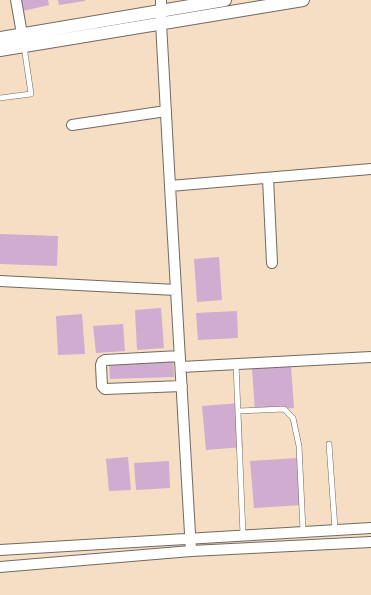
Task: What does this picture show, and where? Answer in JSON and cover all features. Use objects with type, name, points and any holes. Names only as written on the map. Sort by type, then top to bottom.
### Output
[{"type":"street","points":[[16,0],[23,40]]},
{"type":"street","points":[[0,50],[23,40],[161,5],[225,0]]},
{"type":"street","points":[[0,38],[23,40],[161,23],[303,0]]},
{"type":"street","points":[[161,5],[191,551]]},
{"type":"street","points":[[72,124],[166,111]]},
{"type":"street","points":[[170,186],[371,169]]},
{"type":"street","points":[[268,178],[272,263]]},
{"type":"street","points":[[0,282],[176,290]]},
{"type":"street","points":[[180,356],[105,360],[101,365],[102,386],[105,389],[182,386]]},
{"type":"street","points":[[181,368],[371,356]]},
{"type":"street","points":[[0,550],[371,528]]},
{"type":"street","points":[[0,567],[191,551],[371,542]]},
{"type":"lane","points":[[0,98],[32,94],[23,40]]},
{"type":"lane","points":[[236,364],[243,535]]},
{"type":"lane","points":[[239,411],[284,409],[293,418],[299,446],[303,531]]},
{"type":"lane","points":[[329,444],[335,530]]},
{"type":"building","points":[[21,0],[48,0],[49,5],[23,11]]},
{"type":"building","points":[[58,0],[85,0],[85,1],[59,5]]},
{"type":"building","points":[[0,234],[58,236],[57,266],[0,264]]},
{"type":"building","points":[[219,257],[222,300],[197,302],[194,259]]},
{"type":"building","points":[[161,308],[164,348],[137,350],[135,310]]},
{"type":"building","points":[[237,311],[238,338],[198,340],[196,313]]},
{"type":"building","points":[[82,314],[85,354],[58,355],[56,316]]},
{"type":"building","points":[[123,324],[125,351],[96,353],[93,326]]},
{"type":"building","points":[[173,353],[174,377],[110,379],[109,356]]},
{"type":"building","points":[[291,366],[294,408],[255,411],[252,369]]},
{"type":"building","points":[[240,403],[243,447],[206,450],[202,406]]},
{"type":"building","points":[[128,457],[131,490],[109,491],[106,459]]},
{"type":"building","points":[[298,458],[302,505],[254,508],[250,461]]},
{"type":"building","points":[[169,461],[170,488],[136,490],[134,463]]}]
